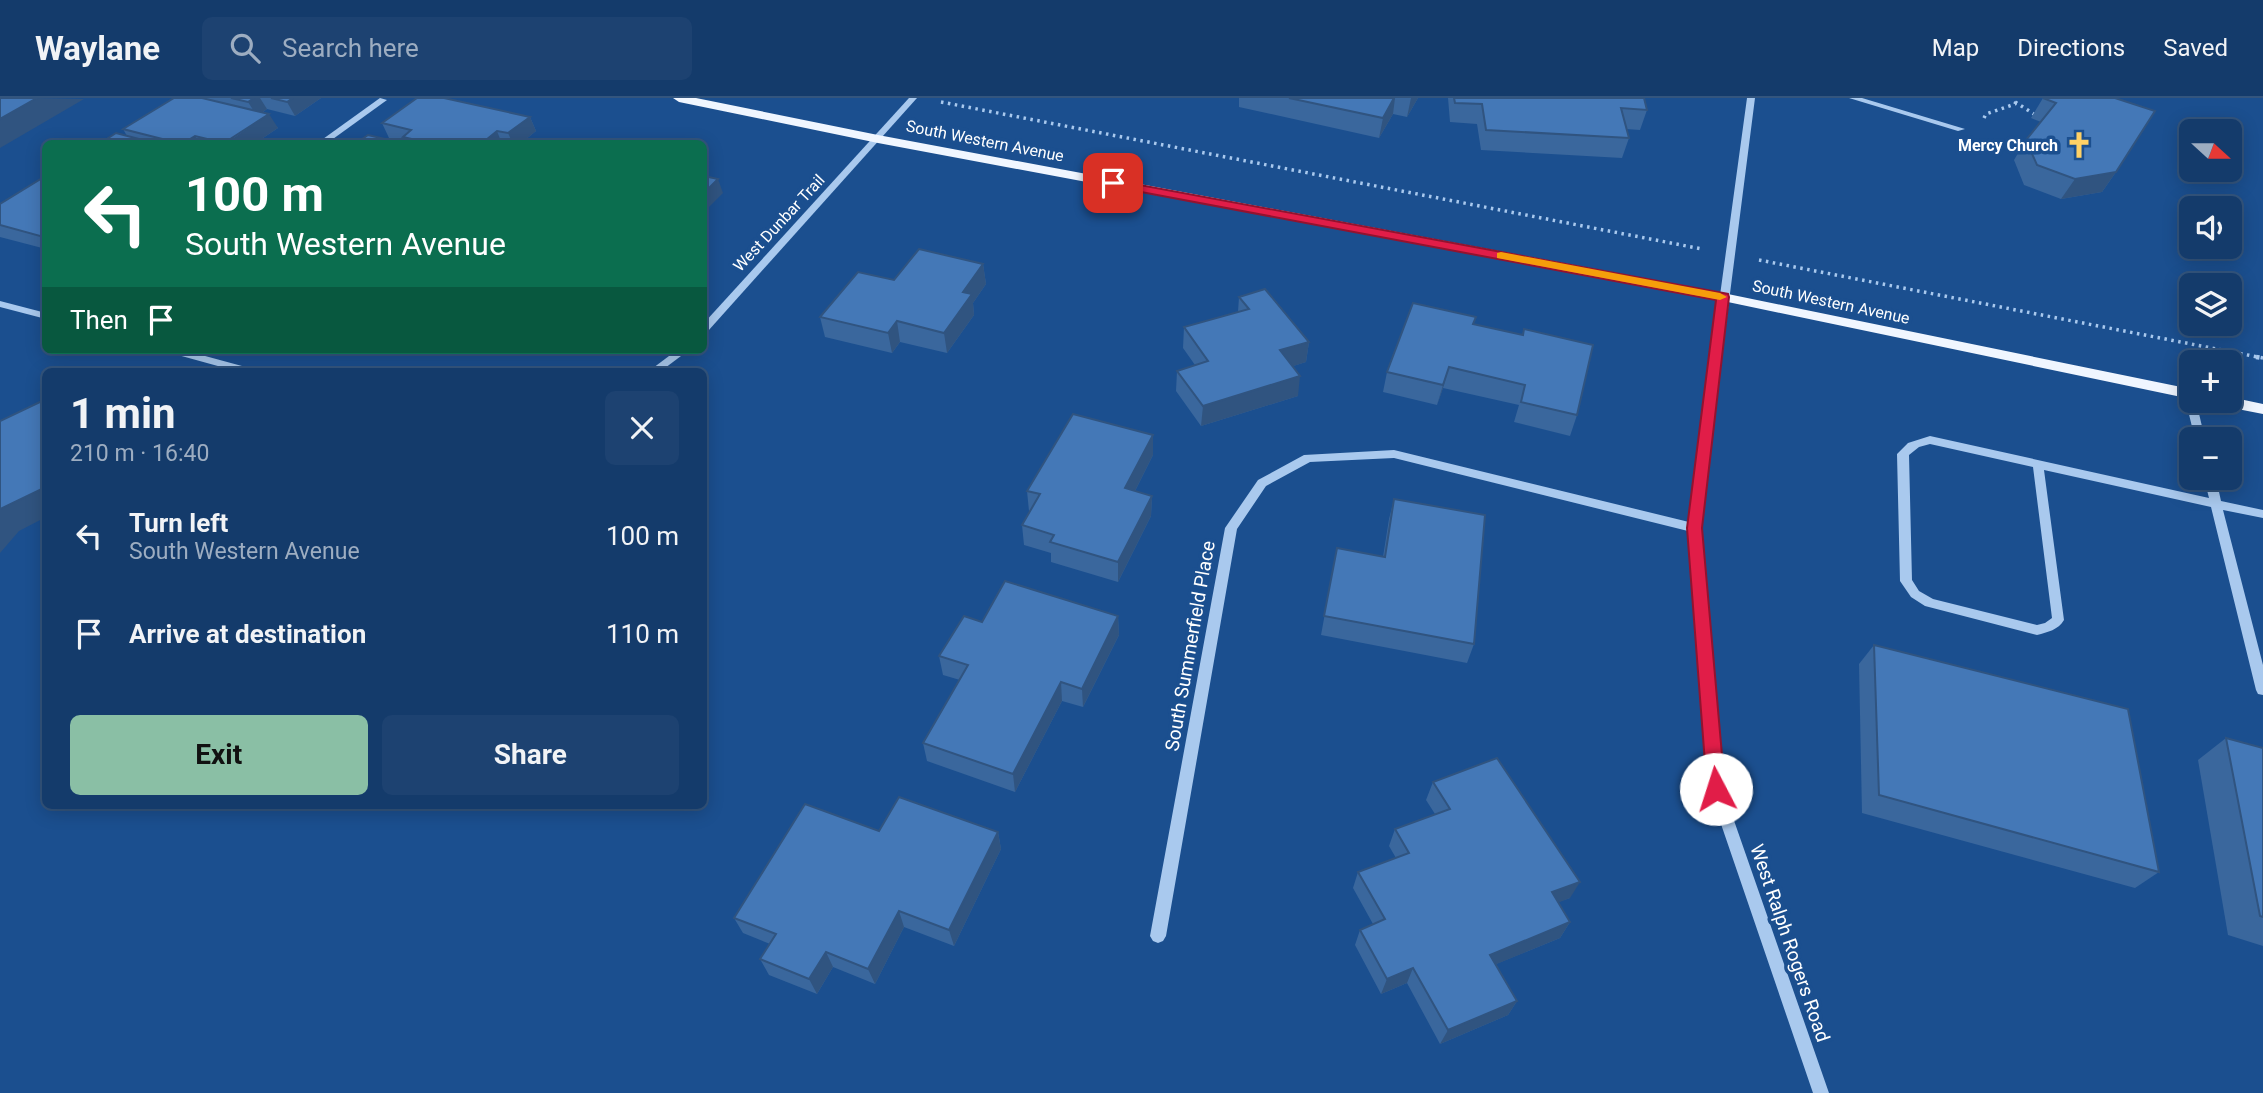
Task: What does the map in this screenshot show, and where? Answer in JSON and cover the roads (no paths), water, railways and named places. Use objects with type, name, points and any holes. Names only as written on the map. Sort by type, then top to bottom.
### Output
[{"type":"main road","name":"South Western Avenue","points":[[680,98],[878,139],[1723,297],[2179,392]]},
{"type":"main road","points":[[2242,405],[2263,409]]},
{"type":"street","points":[[878,139],[913,98]]},
{"type":"street","name":"West Ralph Rogers Road","points":[[1751,98],[1694,528],[1716,789],[1821,1093]]},
{"type":"street","points":[[1853,98],[1961,130]]},
{"type":"street","points":[[326,140],[383,100]]},
{"type":"street","name":"West Dunbar Trail","points":[[707,326],[878,139]]},
{"type":"street","points":[[0,304],[42,315]]},
{"type":"street","points":[[186,354],[238,368]]},
{"type":"street","points":[[658,368],[678,354]]},
{"type":"street","points":[[2038,464],[2058,620],[2049,628],[2037,629],[1929,603],[1915,594],[1906,581],[1903,454],[1908,447],[1930,440],[2038,464],[2216,504],[2263,514]]},
{"type":"street","name":"South Summerfield Place","points":[[1158,936],[1231,528],[1262,483],[1308,458],[1394,454],[1694,528]]},
{"type":"street","points":[[2213,490],[2263,690]]},
{"type":"place","name":"Mercy Church","points":[[2079,145]]}]
